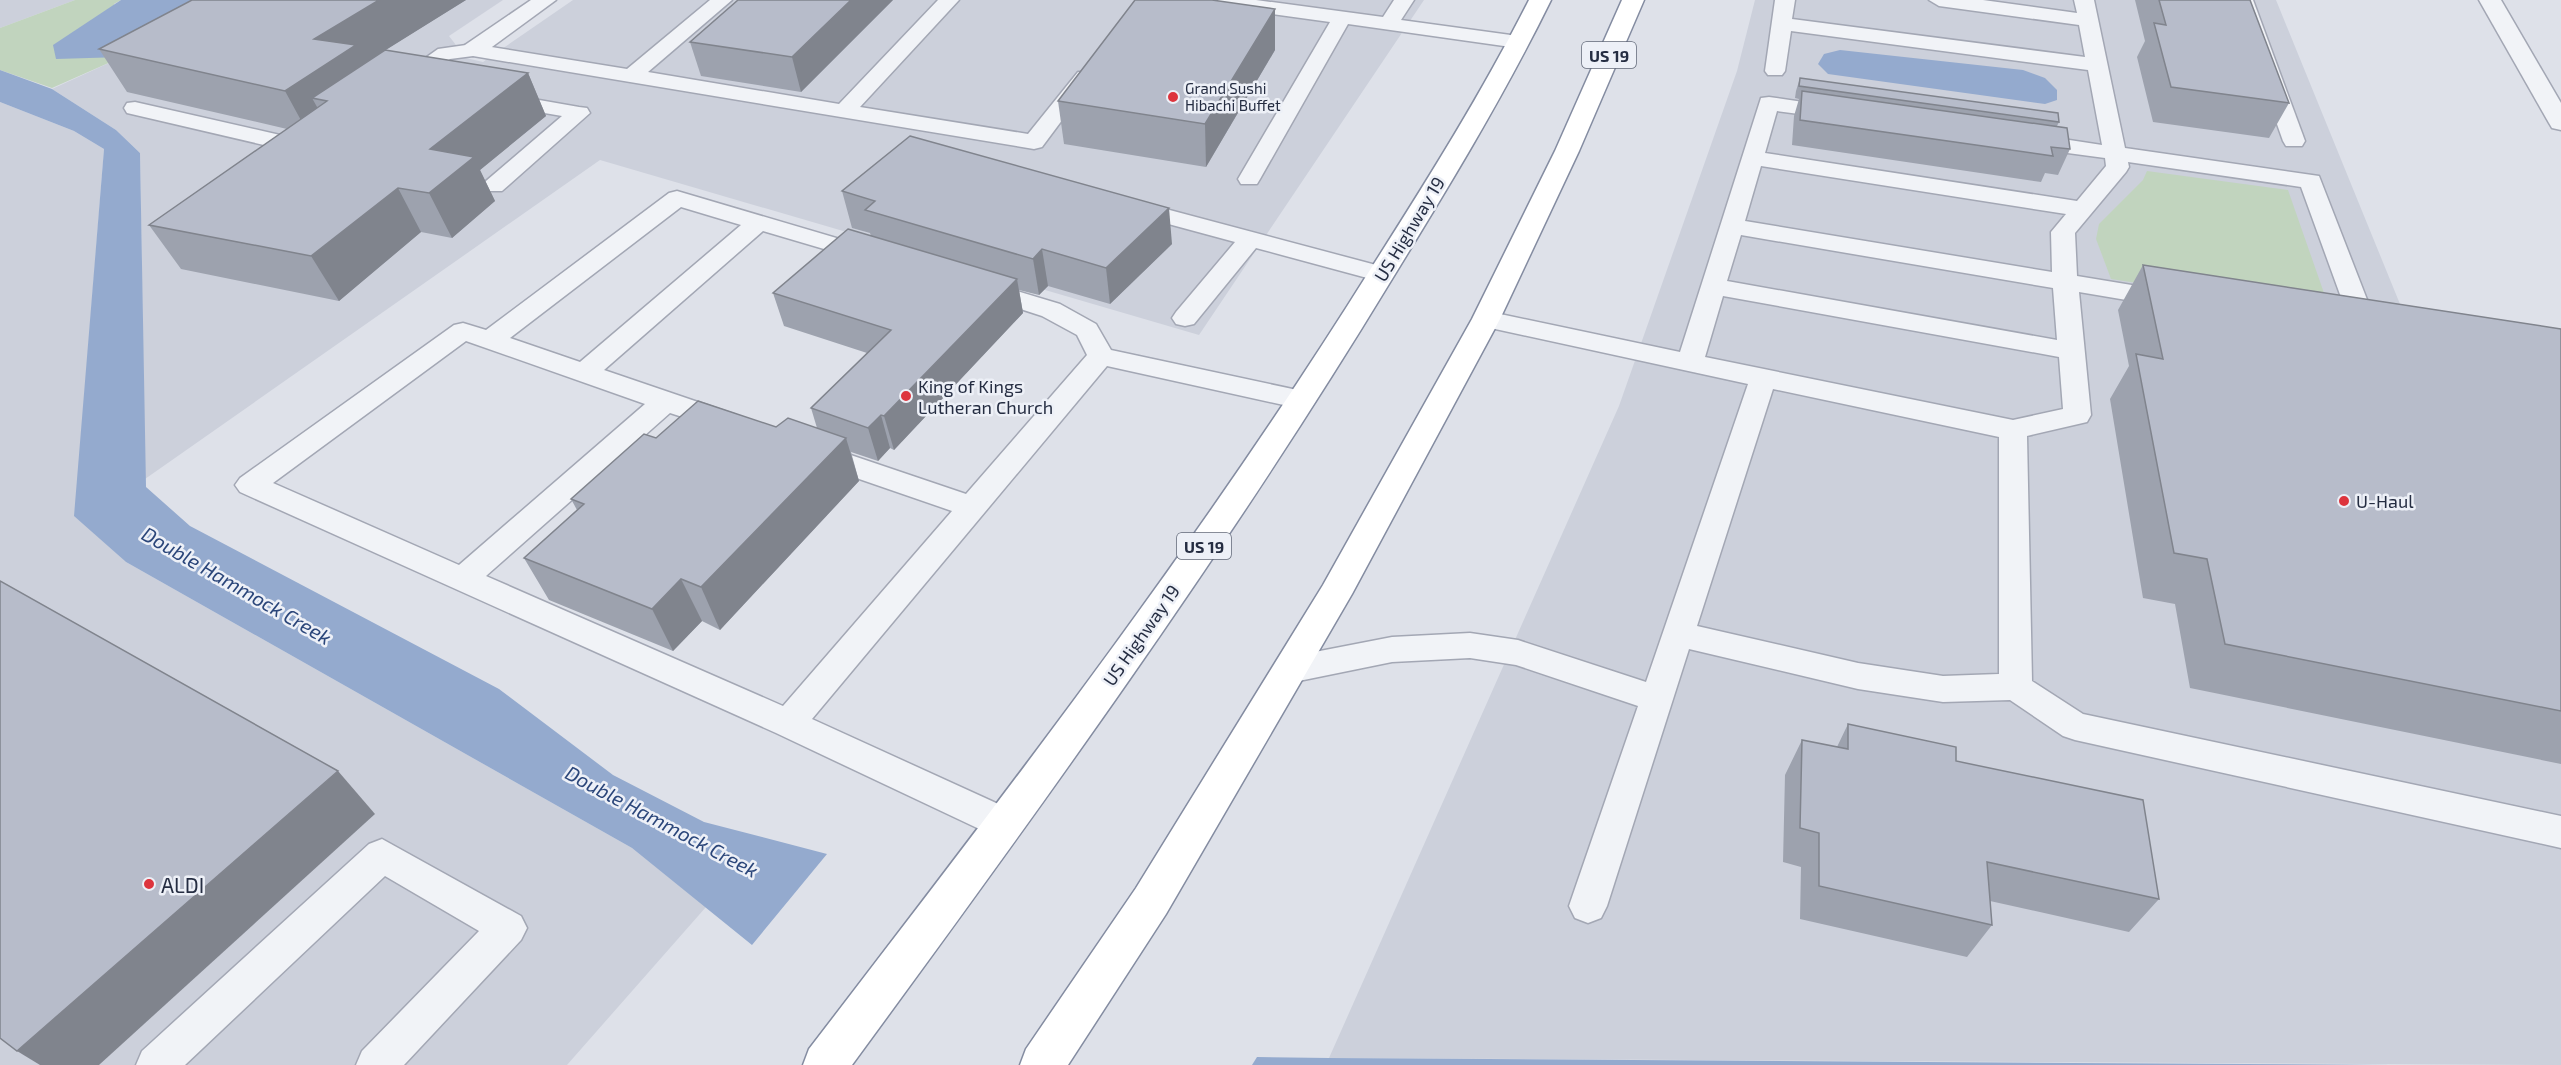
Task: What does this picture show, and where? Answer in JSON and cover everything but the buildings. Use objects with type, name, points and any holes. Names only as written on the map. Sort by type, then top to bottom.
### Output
[{"type":"highway","name":"US Highway 19","points":[[825,1065],[1005,824],[1248,484],[1382,274],[1518,42],[1540,0]]},
{"type":"highway","name":"US 19","points":[[1042,1065],[1151,902],[1335,594],[1486,319],[1567,151],[1633,0]]},
{"type":"street","points":[[473,50],[545,0]]},
{"type":"street","points":[[2490,0],[2561,123]]},
{"type":"lane","points":[[631,76],[722,0]]},
{"type":"lane","points":[[844,111],[949,0]]},
{"type":"lane","points":[[1214,0],[1518,42]]},
{"type":"lane","points":[[1388,24],[1404,0]]},
{"type":"lane","points":[[1775,71],[1785,0]]},
{"type":"lane","points":[[1486,319],[2013,430],[2077,415],[2065,282],[2063,232],[2118,167],[2086,10],[1939,0]]},
{"type":"lane","points":[[2243,0],[2294,141]]},
{"type":"lane","points":[[1249,179],[1342,18]]},
{"type":"lane","points":[[1782,24],[2097,65]]},
{"type":"lane","points":[[384,95],[445,54],[473,50],[1034,142],[1100,56]]},
{"type":"lane","points":[[403,82],[426,86]]},
{"type":"lane","points":[[485,96],[579,113],[494,186]]},
{"type":"lane","points":[[1690,362],[1769,104],[1861,117]]},
{"type":"lane","points":[[135,108],[308,148]]},
{"type":"lane","points":[[288,162],[327,135]]},
{"type":"lane","points":[[2011,138],[2311,181],[2367,333]]},
{"type":"lane","points":[[1753,158],[2082,209]]},
{"type":"lane","points":[[490,340],[677,198],[893,262]]},
{"type":"lane","points":[[1107,200],[1382,274]]},
{"type":"lane","points":[[584,373],[759,222]]},
{"type":"lane","points":[[1732,226],[2193,303]]},
{"type":"lane","points":[[1185,318],[1250,239]]},
{"type":"lane","points":[[961,283],[1050,309],[1087,330],[1101,356],[1302,400]]},
{"type":"lane","points":[[1713,286],[2072,351]]},
{"type":"lane","points":[[753,432],[463,331],[250,485],[788,723],[1005,824]]},
{"type":"lane","points":[[788,723],[1101,356]]},
{"type":"lane","points":[[1588,906],[1763,378]]},
{"type":"lane","points":[[463,579],[666,401]]},
{"type":"lane","points":[[2013,430],[2016,687]]},
{"type":"lane","points":[[797,447],[972,507]]},
{"type":"lane","points":[[1677,634],[1858,676],[1943,689],[2016,687],[2075,726],[2561,832]]},
{"type":"lane","points":[[1289,670],[1356,656],[1424,647],[1489,647],[1527,656],[1657,699]]},
{"type":"lane","points":[[156,1065],[382,855],[508,928],[376,1065]]},
{"type":"shaded area","points":[[0,0],[75,0],[0,28]]},
{"type":"shaded area","points":[[290,0],[503,0],[449,36],[466,58],[483,62],[573,0],[1424,0],[1199,335],[600,160],[145,479],[140,153],[116,130],[52,89],[122,57]]},
{"type":"shaded area","points":[[1755,0],[2276,0],[2402,309],[2561,329],[2561,1065],[1329,1058],[1619,406],[1737,71]]},
{"type":"shaded area","points":[[0,102],[74,131],[104,149],[75,516],[126,562],[632,848],[706,907],[567,1065],[0,1065]]},
{"type":"green space","points":[[75,0],[121,0],[114,4],[122,57],[52,88],[0,70],[0,28]]},
{"type":"green space","points":[[2147,171],[2288,190],[2331,313],[2111,279],[2096,239],[2099,224],[2143,180]]},
{"type":"water","points":[[121,0],[290,0],[122,57],[56,59],[53,45]]},
{"type":"water","points":[[1840,50],[2023,70],[2045,78],[2057,90],[2057,100],[2045,104],[1828,74],[1818,64],[1824,54]]},
{"type":"water","name":"Double Hammock Creek","points":[[0,70],[52,89],[116,130],[140,153],[146,487],[190,526],[499,689],[613,775],[704,822],[827,854],[752,945],[632,848],[126,562],[74,516],[104,149],[74,131],[0,102]]},
{"type":"water","points":[[1257,1057],[1329,1058],[2391,1065],[1252,1065]]},
{"type":"place","name":"Grand Sushi Hibachi Buffet","points":[[1173,97]]},
{"type":"place","name":"King of Kings Lutheran Church","points":[[906,396]]},
{"type":"place","name":"U-Haul","points":[[2344,501]]},
{"type":"place","name":"ALDI","points":[[149,884]]}]
